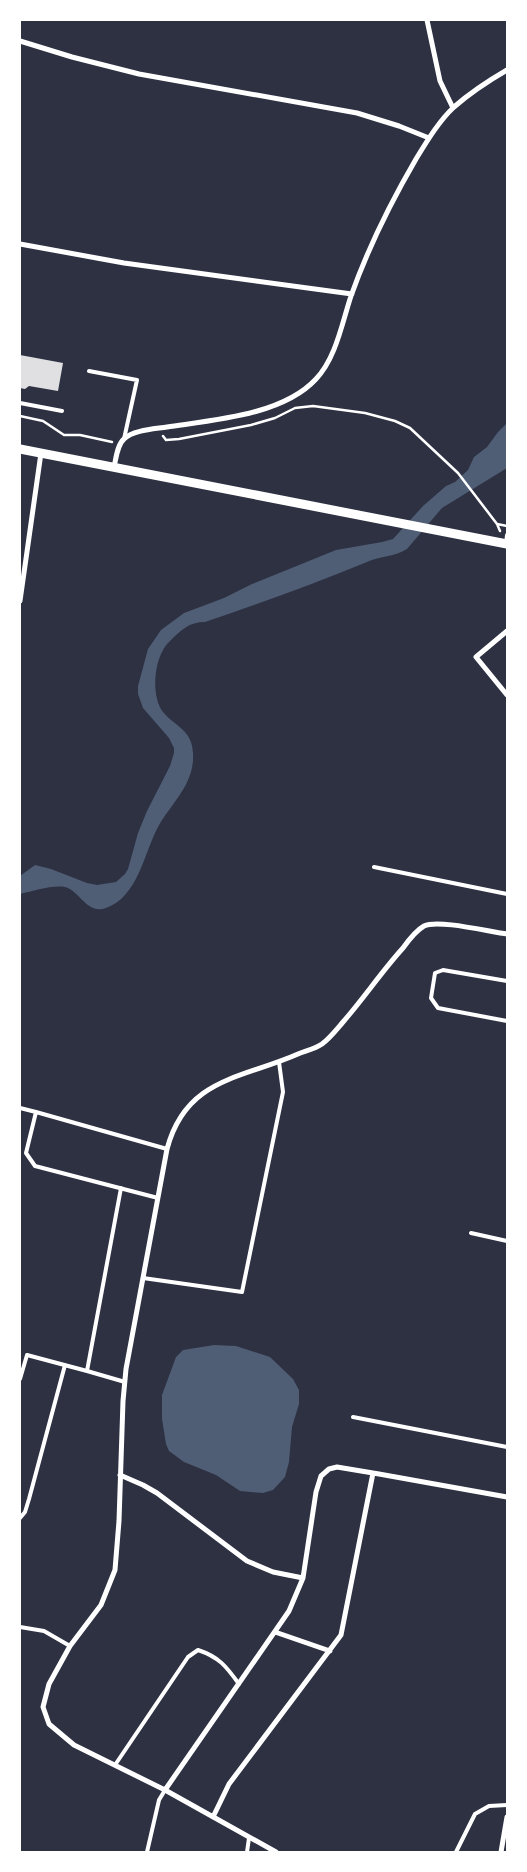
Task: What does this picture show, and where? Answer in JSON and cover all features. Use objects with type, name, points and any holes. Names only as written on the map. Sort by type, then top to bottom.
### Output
[{"type":"street","points":[[427,20],[440,80],[453,108]]},
{"type":"street","points":[[20,41],[72,57],[139,74],[357,113],[429,138]]},
{"type":"street","points":[[114,467],[118,450],[123,441],[142,431],[261,410],[295,396],[316,380],[327,364],[352,294],[387,210],[429,138],[453,108],[485,83],[507,70]]},
{"type":"street","points":[[20,244],[124,263],[352,294]]},
{"type":"street","points":[[20,448],[427,529],[506,541]]},
{"type":"street","points":[[20,601],[41,453]]},
{"type":"street","points":[[507,631],[476,657],[507,695]]},
{"type":"street","points":[[276,1852],[164,1790],[74,1745],[49,1724],[44,1707],[49,1684],[70,1646],[101,1604],[115,1570],[124,1382],[170,1137],[182,1113],[201,1094],[221,1082],[280,1062],[322,1044],[354,1010],[402,948],[425,926],[442,924],[507,934]]},
{"type":"street","points":[[164,1790],[289,1611],[303,1578],[316,1492],[321,1476],[329,1469],[338,1467],[507,1497]]},
{"type":"street","points":[[213,1817],[229,1784],[341,1636],[373,1473]]},
{"type":"street","points":[[120,1475],[143,1484],[157,1493],[247,1561],[274,1572],[303,1578]]},
{"type":"street","points":[[275,1632],[330,1651]]},
{"type":"street","points":[[501,1852],[507,1817]]},
{"type":"lane","points":[[89,371],[137,380],[123,441]]},
{"type":"lane","points":[[20,403],[62,411]]},
{"type":"lane","points":[[374,866],[507,894]]},
{"type":"lane","points":[[507,982],[443,970],[435,973],[431,998],[438,1008],[507,1021]]},
{"type":"lane","points":[[143,1278],[242,1292],[283,1092],[280,1062]]},
{"type":"lane","points":[[20,1108],[167,1149]]},
{"type":"lane","points":[[36,1112],[26,1152],[34,1166],[158,1198]]},
{"type":"lane","points":[[87,1371],[121,1188]]},
{"type":"lane","points":[[471,1233],[507,1241]]},
{"type":"lane","points":[[20,1378],[26,1356],[124,1382]]},
{"type":"lane","points":[[20,1518],[25,1512],[29,1499],[65,1365]]},
{"type":"lane","points":[[353,1417],[507,1448]]},
{"type":"lane","points":[[20,1626],[44,1631],[70,1646]]},
{"type":"lane","points":[[115,1765],[188,1657],[198,1650],[210,1654],[227,1666],[239,1684]]},
{"type":"lane","points":[[148,1852],[159,1800],[164,1790]]},
{"type":"lane","points":[[456,1852],[475,1814],[489,1806],[507,1805]]},
{"type":"lane","points":[[247,1852],[250,1838]]},
{"type":"path","points":[[158,429],[166,440],[179,439],[251,425],[275,418],[295,408],[313,406],[366,413],[395,421],[410,428],[458,473],[497,524],[506,541]]},
{"type":"path","points":[[20,416],[44,421],[64,435],[80,435],[123,441]]},
{"type":"path","points":[[497,524],[507,526]]},
{"type":"water","points":[[507,423],[507,468],[442,508],[407,549],[398,554],[372,560],[246,608],[190,625],[174,637],[165,647],[157,665],[156,696],[163,712],[190,739],[193,764],[182,792],[153,837],[133,884],[117,902],[106,908],[99,909],[89,905],[65,887],[48,888],[20,894],[20,876],[35,865],[97,885],[116,882],[128,869],[138,833],[170,766],[174,753],[174,748],[169,738],[143,708],[138,694],[138,686],[148,649],[161,630],[184,613],[336,550],[393,539],[423,506],[468,470],[474,457],[487,447]]},
{"type":"water","points":[[214,1345],[236,1346],[270,1357],[293,1379],[299,1390],[299,1404],[292,1427],[289,1462],[285,1477],[273,1490],[263,1493],[240,1491],[216,1475],[184,1462],[169,1451],[166,1444],[162,1419],[162,1395],[176,1357],[183,1350]]},
{"type":"building","points":[[20,355],[63,363],[58,391],[29,386],[25,389],[20,388]]}]
